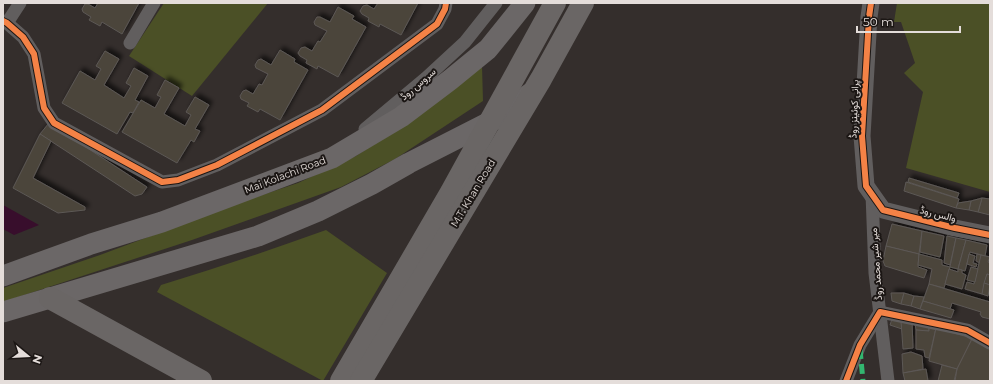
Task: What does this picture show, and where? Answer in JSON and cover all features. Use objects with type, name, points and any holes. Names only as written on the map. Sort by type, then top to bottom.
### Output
[{"type":"highway","name":"M.T. Khan Road","points":[[341,381],[451,192],[555,3]]},
{"type":"highway","name":"M.T. Khan Road","points":[[362,381],[541,80],[583,3]]},
{"type":"highway","points":[[50,298],[200,381]]},
{"type":"main road","name":"Mai Kolachi Road","points":[[6,272],[162,222],[332,158],[401,117],[450,80],[488,49],[525,3]]},
{"type":"main road","points":[[3,312],[258,236],[318,210],[372,184],[409,163],[513,110],[527,97],[541,80]]},
{"type":"street","points":[[20,3],[5,22],[23,37],[34,54],[44,108],[54,123],[162,182],[178,180],[217,165],[322,110],[437,24],[446,3]]},
{"type":"street","points":[[130,43],[154,3]]},
{"type":"street","name":"سروس روڈ","points":[[332,158],[426,78],[465,42],[496,3]]},
{"type":"street","name":"پرانی کوئینز روڈ","points":[[871,3],[868,17],[862,136],[866,186],[883,210]]},
{"type":"street","name":"میر شیر محمد روڈ","points":[[872,194],[875,273],[888,381]]},
{"type":"street","name":"والس روڈ","points":[[883,210],[990,235]]},
{"type":"street","points":[[846,381],[860,345],[880,312],[968,330],[990,343]]},
{"type":"green space","points":[[164,3],[268,3],[192,96],[129,56]]},
{"type":"green space","points":[[897,3],[990,3],[990,192],[906,168],[923,92],[904,73],[915,63],[901,22],[894,22]]},
{"type":"green space","points":[[482,66],[483,101],[395,159],[341,187],[192,240],[3,302],[3,288],[100,255],[247,200],[298,183],[356,156],[418,115]]},
{"type":"green space","points":[[326,230],[387,273],[323,381],[157,292],[161,285],[244,259]]},
{"type":"shaded area","points":[[3,205],[39,225],[14,235],[3,229]]},
{"type":"building","points":[[98,3],[139,3],[122,34],[102,22],[100,26],[89,20],[91,17],[83,12],[82,9],[85,4],[95,8]]},
{"type":"building","points":[[378,3],[418,3],[401,35],[380,24],[379,27],[368,21],[369,18],[360,11],[363,6],[367,5],[374,9]]},
{"type":"building","points":[[338,7],[354,16],[352,19],[366,27],[338,77],[318,66],[317,69],[306,63],[307,60],[298,53],[301,48],[305,47],[312,51],[318,41],[320,42],[327,31],[315,25],[314,22],[317,17],[320,17],[330,22]]},
{"type":"building","points":[[280,50],[295,59],[294,62],[308,70],[280,120],[260,109],[258,112],[247,106],[249,103],[241,99],[240,96],[243,91],[246,90],[253,94],[259,84],[262,85],[268,74],[256,68],[255,65],[258,60],[261,59],[271,65]]},
{"type":"building","points":[[105,51],[119,59],[104,85],[124,98],[131,86],[126,83],[134,68],[148,76],[135,100],[139,102],[133,113],[130,112],[117,134],[62,103],[80,71],[95,80],[101,69],[96,66]]},
{"type":"building","points":[[165,80],[179,88],[164,114],[185,126],[191,115],[186,112],[195,97],[209,105],[195,129],[200,131],[194,142],[191,140],[177,163],[122,132],[141,100],[155,108],[161,97],[157,95]]},
{"type":"building","points":[[49,123],[147,187],[142,194],[135,196],[40,134]]},
{"type":"building","points":[[40,134],[51,141],[33,178],[85,207],[85,210],[58,213],[13,188]]},
{"type":"building","points":[[909,178],[959,193],[957,198],[908,182]]},
{"type":"building","points":[[906,182],[959,199],[956,208],[904,191]]},
{"type":"building","points":[[982,198],[990,199],[990,215],[978,212]]},
{"type":"building","points":[[982,198],[978,212],[969,210],[971,201]]},
{"type":"building","points":[[971,201],[969,210],[956,208],[958,203]]},
{"type":"building","points":[[892,224],[922,231],[919,254],[886,246]]},
{"type":"building","points":[[922,231],[944,236],[940,257],[920,252]]},
{"type":"building","points":[[947,236],[956,238],[950,265],[944,263]]},
{"type":"building","points":[[956,238],[966,240],[958,269],[950,267]]},
{"type":"building","points":[[966,240],[987,245],[985,256],[970,252],[965,271],[958,269]]},
{"type":"building","points":[[886,246],[919,254],[918,267],[927,270],[924,278],[885,266],[883,261]]},
{"type":"building","points":[[919,254],[942,260],[942,265],[950,267],[944,288],[929,284],[932,269],[918,265]]},
{"type":"building","points":[[969,254],[975,256],[973,263],[977,264],[976,267],[967,264]]},
{"type":"building","points":[[977,254],[981,255],[980,263],[976,261]]},
{"type":"building","points":[[981,255],[990,257],[988,262],[990,263],[990,275],[987,274],[982,294],[965,289],[967,282],[974,284]]},
{"type":"building","points":[[971,267],[978,269],[975,282],[967,280]]},
{"type":"building","points":[[949,269],[958,272],[958,269],[962,270],[962,273],[966,275],[962,289],[945,284]]},
{"type":"building","points":[[987,274],[990,275],[990,285],[984,283]]},
{"type":"building","points":[[984,283],[990,285],[988,296],[982,294]]},
{"type":"building","points":[[929,284],[990,302],[990,319],[982,317],[980,314],[981,312],[952,303],[950,309],[923,301]]},
{"type":"building","points":[[891,293],[904,293],[901,304],[892,301]]},
{"type":"building","points":[[904,293],[914,296],[911,306],[901,304]]},
{"type":"building","points":[[914,296],[924,297],[920,309],[911,306]]},
{"type":"building","points":[[923,301],[954,310],[951,318],[920,309]]},
{"type":"building","points":[[892,319],[901,321],[902,329],[890,325]]},
{"type":"building","points":[[901,321],[912,321],[913,348],[903,349]]},
{"type":"building","points":[[915,323],[929,327],[929,331],[916,330]]},
{"type":"building","points":[[929,327],[936,328],[929,358],[925,357],[924,350],[916,349],[916,330],[929,331]]},
{"type":"building","points":[[936,328],[972,339],[957,369],[929,361]]},
{"type":"building","points":[[972,339],[990,349],[990,381],[955,381],[957,369]]},
{"type":"building","points":[[911,352],[922,356],[923,369],[903,373],[902,354]]},
{"type":"building","points":[[942,365],[957,369],[954,381],[938,381]]},
{"type":"building","points":[[926,369],[928,381],[905,381],[903,373]]},
{"type":"marked path","points":[[860,349],[863,381]]},
{"type":"cycle path","points":[[3,21],[23,37],[34,54],[44,108],[54,123],[162,182],[178,180],[217,165],[322,110],[437,24],[445,9],[446,3]]},
{"type":"cycle path","points":[[871,3],[862,136],[866,186],[883,210],[990,235]]},
{"type":"cycle path","points":[[846,381],[860,345],[880,312],[967,330],[990,343]]}]
